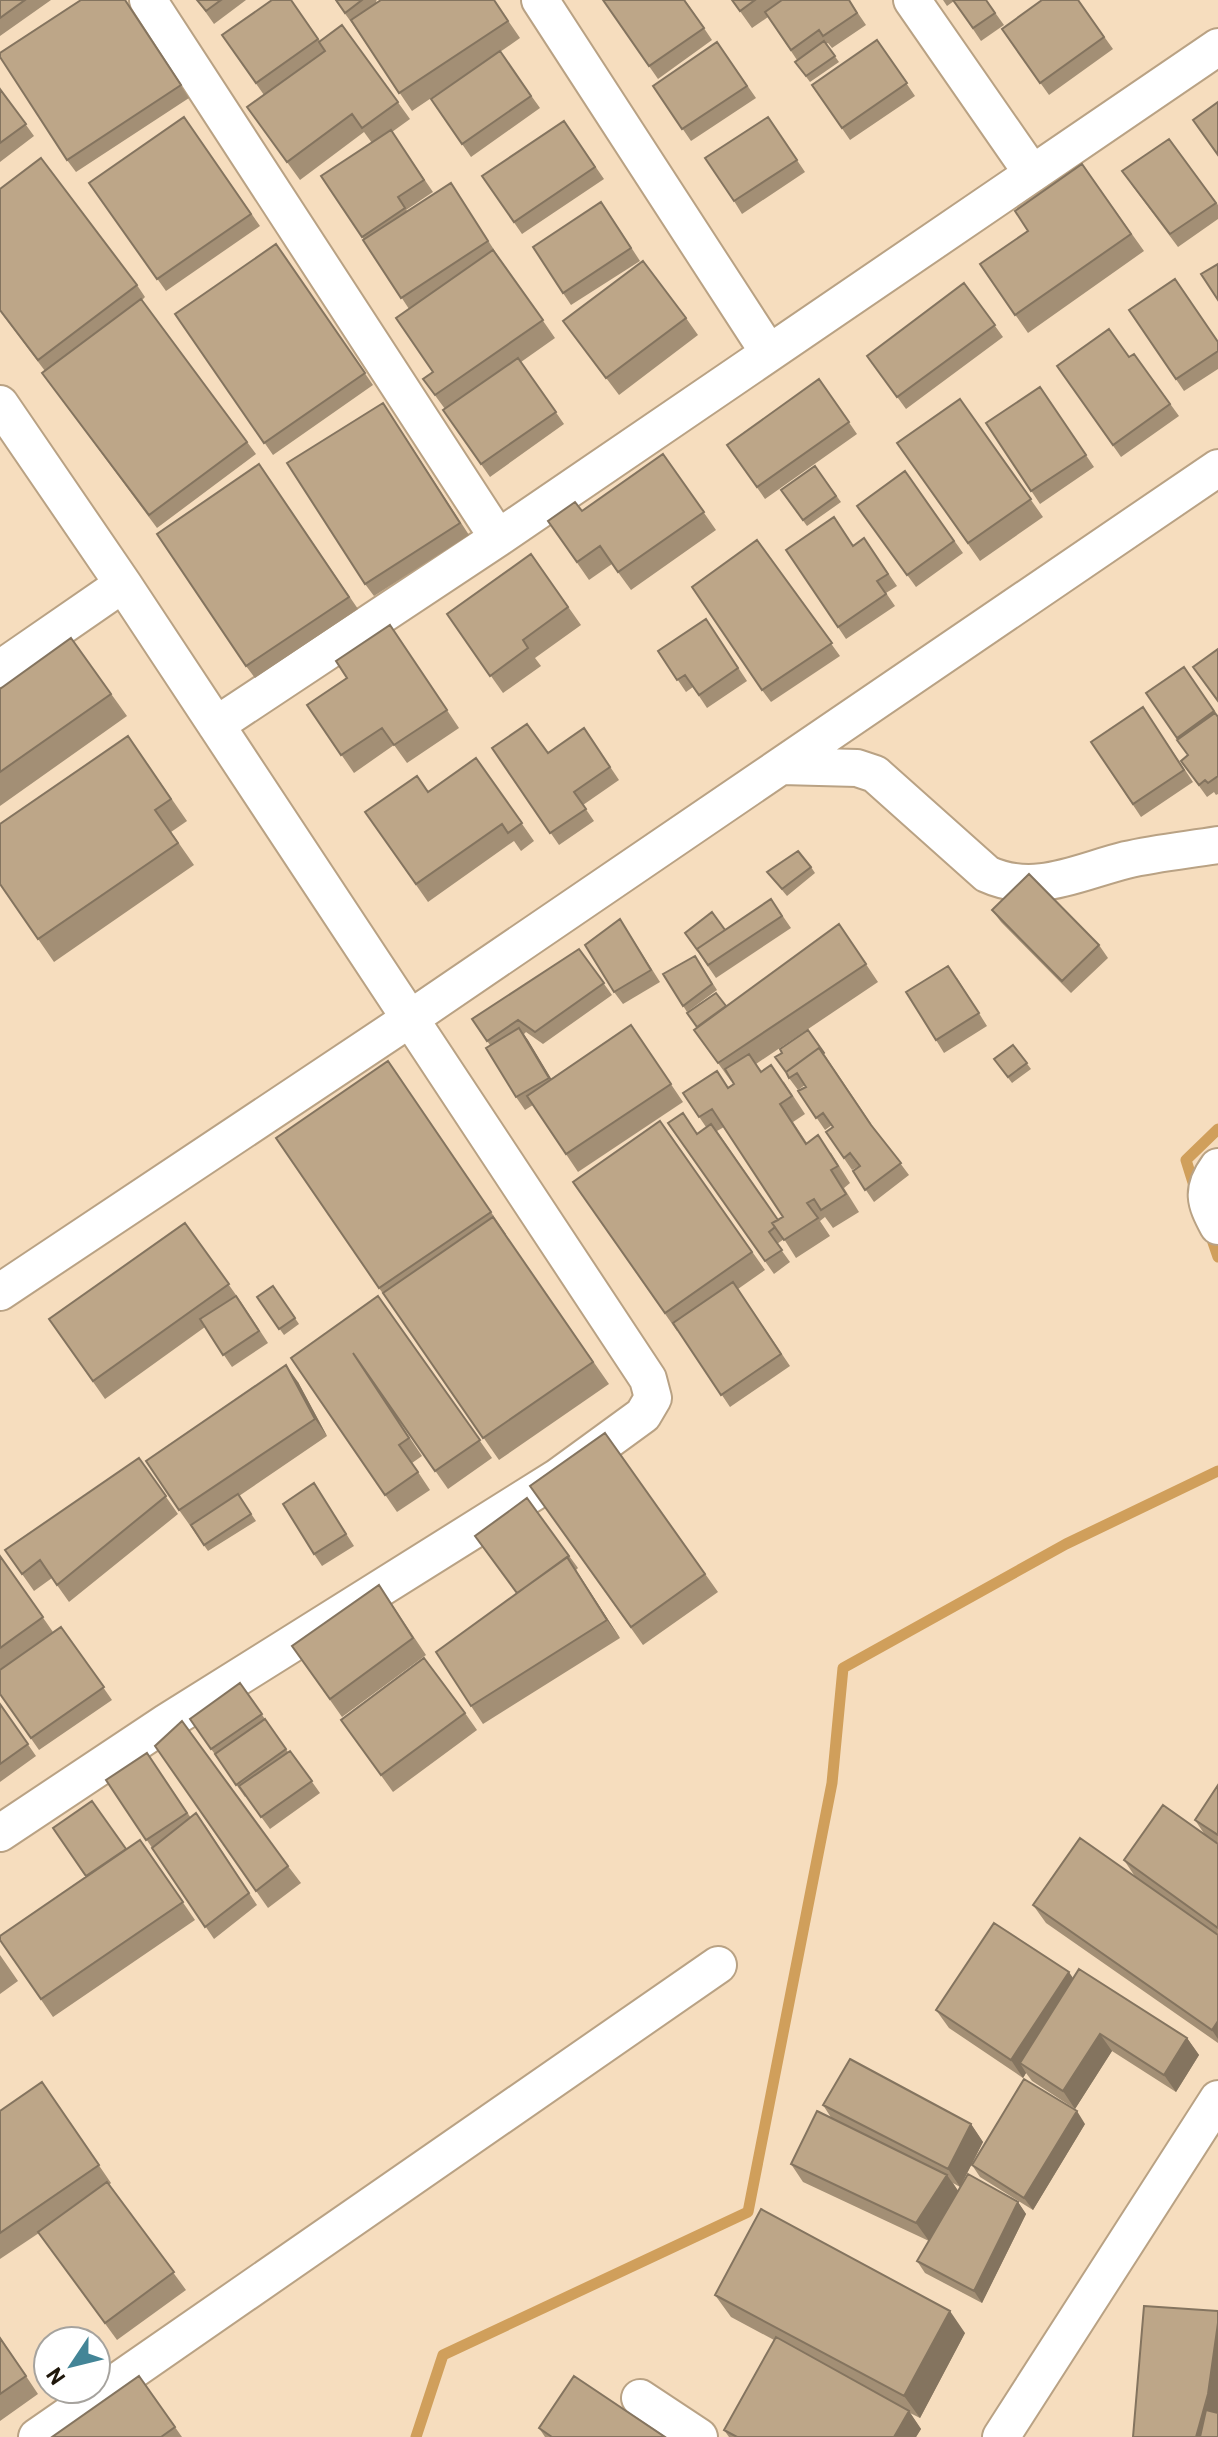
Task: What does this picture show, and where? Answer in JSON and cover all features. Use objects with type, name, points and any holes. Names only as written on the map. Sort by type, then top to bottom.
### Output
[{"type":"street","points":[[148,0],[498,538]]},
{"type":"street","points":[[540,0],[769,353]]},
{"type":"street","points":[[912,0],[1032,173]]},
{"type":"street","points":[[216,725],[498,538],[1218,47]]},
{"type":"street","points":[[0,404],[411,1018],[648,1379],[653,1398],[643,1415],[545,1485],[167,1722],[0,1833]]},
{"type":"street","points":[[0,1292],[411,1018],[1218,468]]},
{"type":"street","points":[[0,669],[123,584]]},
{"type":"street","points":[[782,766],[857,768],[875,774],[987,874],[1004,882],[1044,883],[1128,859],[1218,845]]},
{"type":"street","points":[[1218,1167],[1208,1180],[1206,1202],[1218,1226]]},
{"type":"street","points":[[37,2437],[718,1965]]},
{"type":"street","points":[[1001,2437],[1218,2099]]},
{"type":"street","points":[[640,2398],[699,2437]]},
{"type":"building","points":[[0,0],[25,0],[0,18]]},
{"type":"building","points":[[81,0],[125,0],[181,85],[67,160],[0,53]]},
{"type":"building","points":[[197,0],[221,0],[206,11]]},
{"type":"building","points":[[272,0],[291,0],[318,39],[256,83],[222,35]]},
{"type":"building","points":[[336,0],[362,0],[345,13]]},
{"type":"building","points":[[381,0],[494,0],[508,21],[399,93],[351,20]]},
{"type":"building","points":[[603,0],[684,0],[704,28],[649,66]]},
{"type":"building","points":[[732,0],[755,0],[740,11]]},
{"type":"building","points":[[782,0],[849,0],[857,13],[823,36],[819,30],[791,50],[765,12]]},
{"type":"building","points":[[953,0],[986,0],[995,13],[973,28]]},
{"type":"building","points":[[1042,0],[1078,0],[1104,37],[1040,83],[1002,29]]},
{"type":"building","points":[[342,25],[398,102],[362,128],[352,114],[287,162],[247,107],[325,51],[319,42]]},
{"type":"building","points":[[877,40],[907,83],[842,128],[812,85]]},
{"type":"building","points":[[824,41],[835,56],[806,76],[795,62]]},
{"type":"building","points":[[717,42],[747,86],[682,129],[653,86]]},
{"type":"building","points":[[500,51],[531,96],[462,144],[431,99]]},
{"type":"building","points":[[0,89],[26,124],[0,143]]},
{"type":"building","points":[[1218,102],[1218,155],[1193,120]]},
{"type":"building","points":[[184,117],[251,214],[157,279],[89,183]]},
{"type":"building","points":[[768,117],[797,160],[734,201],[705,158]]},
{"type":"building","points":[[564,121],[595,167],[514,222],[482,176]]},
{"type":"building","points":[[391,130],[424,180],[398,197],[405,208],[362,237],[321,176]]},
{"type":"building","points":[[1169,139],[1216,203],[1170,234],[1122,171]]},
{"type":"building","points":[[41,158],[137,285],[38,360],[0,310],[0,189]]},
{"type":"building","points":[[1082,164],[1131,234],[1015,315],[980,264],[1028,231],[1015,211]]},
{"type":"building","points":[[451,183],[488,241],[401,298],[363,240]]},
{"type":"building","points":[[601,202],[631,248],[563,293],[533,247]]},
{"type":"building","points":[[276,244],[365,373],[264,443],[175,314]]},
{"type":"building","points":[[493,250],[543,320],[435,395],[423,379],[433,372],[396,318]]},
{"type":"building","points":[[643,261],[686,318],[606,378],[563,321]]},
{"type":"building","points":[[1218,264],[1218,300],[1201,274]]},
{"type":"building","points":[[1175,279],[1218,342],[1218,351],[1176,379],[1129,310]]},
{"type":"building","points":[[964,283],[995,325],[897,397],[867,356]]},
{"type":"building","points":[[141,299],[247,442],[149,515],[42,373]]},
{"type":"building","points":[[1109,329],[1129,357],[1134,354],[1170,404],[1113,445],[1057,366]]},
{"type":"building","points":[[518,358],[556,412],[481,464],[443,410]]},
{"type":"building","points":[[819,379],[849,422],[757,487],[727,445]]},
{"type":"building","points":[[1040,387],[1086,455],[1031,491],[986,423]]},
{"type":"building","points":[[960,399],[1031,499],[968,543],[897,443]]},
{"type":"building","points":[[383,403],[460,523],[365,584],[287,463]]},
{"type":"building","points":[[663,454],[704,512],[618,572],[600,546],[577,562],[548,521],[575,502],[582,511]]},
{"type":"building","points":[[259,464],[349,597],[246,666],[157,534]]},
{"type":"building","points":[[815,466],[836,496],[803,520],[781,490]]},
{"type":"building","points":[[905,471],[954,541],[907,575],[857,506]]},
{"type":"building","points":[[834,517],[853,546],[864,538],[888,574],[877,581],[886,594],[838,627],[786,550]]},
{"type":"building","points":[[757,540],[832,643],[762,690],[692,587]]},
{"type":"building","points":[[531,554],[568,607],[523,640],[528,648],[490,676],[447,614]]},
{"type":"building","points":[[706,619],[738,668],[699,695],[685,675],[677,680],[658,651]]},
{"type":"building","points":[[390,625],[447,710],[394,745],[382,728],[341,755],[307,705],[347,678],[336,661]]},
{"type":"building","points":[[71,638],[111,694],[0,772],[0,689]]},
{"type":"building","points":[[1218,649],[1218,701],[1193,667]]},
{"type":"building","points":[[1184,667],[1214,711],[1177,738],[1146,693]]},
{"type":"building","points":[[1143,707],[1184,770],[1133,804],[1091,742]]},
{"type":"building","points":[[1215,713],[1218,717],[1218,776],[1199,785],[1181,761],[1188,755],[1177,740]]},
{"type":"building","points":[[527,724],[548,753],[584,728],[610,767],[574,792],[586,809],[550,833],[492,748]]},
{"type":"building","points":[[128,736],[171,799],[155,810],[178,843],[38,939],[0,884],[0,824]]},
{"type":"building","points":[[476,758],[522,823],[508,833],[502,824],[416,884],[365,812],[417,776],[428,792]]},
{"type":"building","points":[[798,851],[811,867],[782,889],[767,872]]},
{"type":"building","points":[[1029,874],[1099,945],[1062,981],[992,910]]},
{"type":"building","points":[[771,899],[782,916],[708,965],[697,949]]},
{"type":"building","points":[[712,912],[725,930],[698,951],[685,933]]},
{"type":"building","points":[[620,919],[651,970],[614,992],[585,945]]},
{"type":"building","points":[[839,924],[866,964],[718,1063],[694,1030]]},
{"type":"building","points":[[579,949],[604,983],[535,1032],[518,1020],[487,1041],[472,1019]]},
{"type":"building","points":[[695,956],[712,984],[683,1006],[663,974]]},
{"type":"building","points":[[948,966],[979,1013],[936,1040],[906,992]]},
{"type":"building","points":[[716,993],[726,1006],[697,1027],[687,1013]]},
{"type":"building","points":[[631,1025],[671,1084],[566,1154],[527,1096]]},
{"type":"building","points":[[519,1028],[549,1078],[516,1097],[486,1048]]},
{"type":"building","points":[[808,1030],[824,1053],[819,1048],[786,1072],[775,1057],[782,1053],[780,1049]]},
{"type":"building","points":[[1013,1045],[1027,1063],[1008,1077],[994,1059]]},
{"type":"building","points":[[819,1048],[901,1163],[865,1190],[853,1171],[860,1166],[850,1153],[844,1158],[826,1132],[833,1127],[823,1113],[816,1118],[798,1091],[806,1087],[797,1073],[789,1078],[786,1072]]},
{"type":"building","points":[[749,1054],[761,1072],[771,1065],[792,1096],[780,1104],[806,1144],[818,1135],[838,1166],[831,1170],[846,1194],[821,1210],[814,1199],[807,1203],[818,1218],[784,1240],[772,1223],[783,1217],[712,1109],[699,1117],[683,1093],[717,1071],[728,1088],[734,1084],[725,1069]]},
{"type":"building","points":[[388,1061],[491,1212],[379,1288],[276,1138]]},
{"type":"building","points":[[683,1113],[697,1134],[711,1124],[778,1220],[772,1223],[775,1227],[769,1232],[782,1250],[765,1261],[668,1123]]},
{"type":"building","points":[[660,1121],[752,1252],[665,1313],[573,1182]]},
{"type":"building","points":[[493,1217],[593,1362],[483,1438],[383,1293]]},
{"type":"building","points":[[185,1223],[229,1284],[93,1381],[49,1319]]},
{"type":"building","points":[[733,1282],[781,1354],[721,1395],[673,1323]]},
{"type":"building","points":[[273,1286],[295,1318],[279,1329],[257,1297]]},
{"type":"building","points":[[236,1296],[259,1331],[223,1355],[200,1319]]},
{"type":"building","points":[[378,1296],[480,1440],[435,1471],[353,1353],[409,1438],[399,1445],[418,1472],[385,1495],[291,1358]]},
{"type":"building","points":[[286,1365],[315,1419],[179,1510],[146,1461]]},
{"type":"building","points":[[605,1433],[705,1574],[631,1627],[530,1486]]},
{"type":"building","points":[[139,1458],[166,1496],[57,1585],[40,1560],[22,1574],[5,1550]]},
{"type":"building","points":[[314,1483],[346,1534],[314,1554],[283,1504]]},
{"type":"building","points":[[238,1494],[251,1514],[204,1545],[191,1525]]},
{"type":"building","points":[[527,1498],[569,1556],[517,1593],[475,1536]]},
{"type":"building","points":[[0,1556],[43,1617],[0,1648]]},
{"type":"building","points":[[567,1557],[607,1620],[471,1706],[436,1652]]},
{"type":"building","points":[[379,1585],[413,1638],[330,1699],[292,1646]]},
{"type":"building","points":[[61,1627],[104,1687],[31,1738],[0,1694],[0,1670]]},
{"type":"building","points":[[424,1658],[465,1713],[381,1775],[341,1720]]},
{"type":"building","points":[[240,1683],[262,1714],[211,1749],[190,1719]]},
{"type":"building","points":[[0,1704],[28,1744],[0,1764]]},
{"type":"building","points":[[265,1719],[286,1749],[236,1785],[215,1754]]},
{"type":"building","points":[[182,1721],[288,1866],[256,1891],[155,1746]]},
{"type":"building","points":[[290,1751],[312,1781],[261,1817],[239,1786]]},
{"type":"building","points":[[147,1753],[187,1813],[146,1840],[106,1780]]},
{"type":"building","points":[[1218,1785],[1218,1835],[1195,1820]]},
{"type":"building","points":[[92,1801],[126,1849],[86,1876],[53,1828]]},
{"type":"building","points":[[1163,1805],[1218,1844],[1218,1928],[1124,1860]]},
{"type":"building","points":[[196,1813],[249,1893],[205,1927],[152,1848]]},
{"type":"building","points":[[1080,1838],[1218,1935],[1218,2021],[1212,2030],[1033,1905]]},
{"type":"building","points":[[140,1840],[183,1902],[41,1999],[0,1936]]},
{"type":"building","points":[[994,1923],[1069,1972],[1011,2060],[936,2010]]},
{"type":"building","points":[[1079,1969],[1187,2038],[1164,2075],[1100,2034],[1063,2091],[1020,2063]]},
{"type":"building","points":[[850,2059],[971,2124],[948,2169],[823,2105]]},
{"type":"building","points":[[1024,2079],[1077,2111],[1024,2198],[972,2165]]},
{"type":"building","points":[[42,2082],[99,2165],[0,2233],[0,2111]]},
{"type":"building","points":[[817,2111],[947,2175],[916,2223],[791,2164]]},
{"type":"building","points":[[968,2174],[1018,2202],[974,2291],[917,2261]]},
{"type":"building","points":[[107,2182],[174,2272],[105,2323],[38,2232]]},
{"type":"building","points":[[761,2209],[950,2311],[904,2396],[715,2295]]},
{"type":"building","points":[[1144,2306],[1218,2311],[1208,2394],[1196,2437],[1133,2437]]},
{"type":"building","points":[[776,2337],[909,2411],[894,2437],[737,2437],[724,2430]]},
{"type":"building","points":[[0,2338],[26,2376],[0,2394]]},
{"type":"building","points":[[139,2376],[175,2427],[161,2437],[52,2437],[98,2405],[112,2405],[112,2395]]},
{"type":"building","points":[[574,2376],[665,2437],[552,2437],[539,2428]]},
{"type":"building","points":[[1206,2410],[1218,2413],[1218,2437],[1200,2437]]},
{"type":"waterway","points":[[1196,1192],[1186,1160],[1218,1129]]},
{"type":"waterway","points":[[1209,1231],[1218,1257]]},
{"type":"waterway","points":[[416,2437],[443,2355],[748,2212],[832,1783],[843,1668],[1066,1544],[1218,1471]]}]
